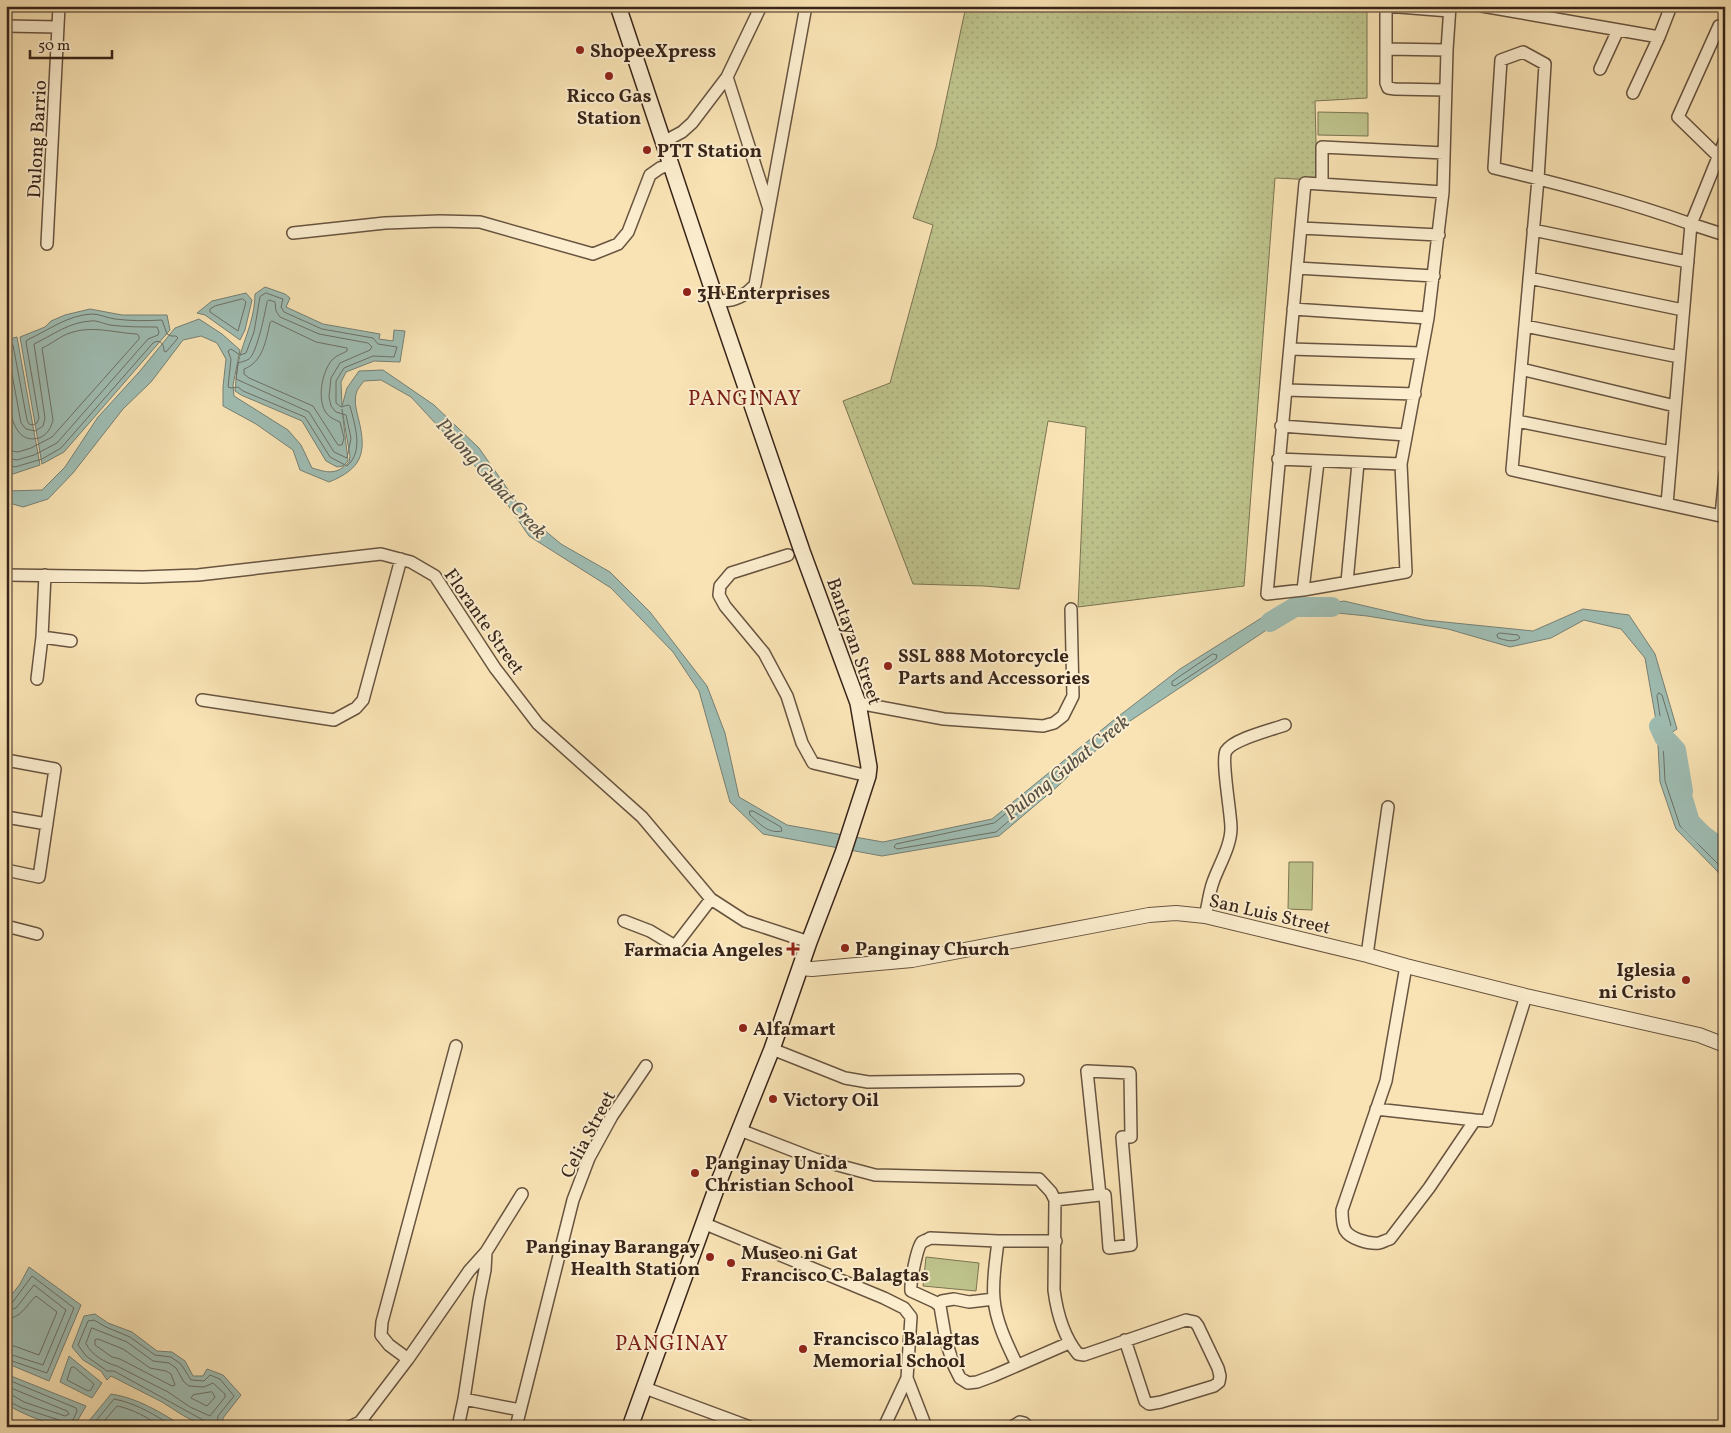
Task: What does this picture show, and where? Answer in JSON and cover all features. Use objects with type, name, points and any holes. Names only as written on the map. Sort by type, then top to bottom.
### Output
[{"type":"main road","name":"Bantayan Street","points":[[618,6],[665,141],[796,553],[858,703],[869,767],[868,776],[843,853],[809,942],[772,1049],[703,1223],[681,1289],[630,1427]]},
{"type":"street","name":"Dulong Barrio","points":[[48,244],[59,6]]},
{"type":"street","points":[[665,141],[682,132],[692,123],[727,76],[761,6]]},
{"type":"street","points":[[716,300],[726,302],[746,294],[755,285],[806,6]]},
{"type":"street","points":[[1443,192],[1305,183],[1281,426],[1267,594],[1303,590],[1406,572],[1401,464],[1428,318],[1439,235],[1443,192],[1450,9],[1387,6],[1386,84],[1388,88],[1446,90]]},
{"type":"street","points":[[1482,6],[1659,37]]},
{"type":"street","points":[[1633,93],[1671,6]]},
{"type":"street","points":[[6,26],[58,27]]},
{"type":"street","points":[[1721,157],[1678,118],[1719,26],[1725,26]]},
{"type":"street","points":[[1600,69],[1618,30]]},
{"type":"street","points":[[1386,48],[1447,50]]},
{"type":"street","points":[[1725,235],[1646,208],[1538,178],[1494,168],[1501,60],[1523,52],[1545,64],[1538,178],[1512,470],[1723,516],[1725,474]]},
{"type":"street","points":[[727,76],[769,211]]},
{"type":"street","points":[[1667,504],[1691,224],[1721,157],[1725,140]]},
{"type":"street","points":[[1322,184],[1322,147],[1444,153]]},
{"type":"street","points":[[293,233],[385,222],[480,222],[593,254],[618,244],[628,232],[650,175],[660,168],[672,164]]},
{"type":"street","points":[[1301,228],[1439,235]]},
{"type":"street","points":[[1533,230],[1688,262]]},
{"type":"street","points":[[1297,268],[1434,276]]},
{"type":"street","points":[[1529,278],[1684,310]]},
{"type":"street","points":[[1294,309],[1428,318]]},
{"type":"street","points":[[1525,326],[1679,357]]},
{"type":"street","points":[[1290,349],[1421,353]]},
{"type":"street","points":[[1521,369],[1675,406]]},
{"type":"street","points":[[1286,390],[1415,394]]},
{"type":"street","points":[[1516,421],[1671,452]]},
{"type":"street","points":[[1281,426],[1406,435]]},
{"type":"street","points":[[1278,459],[1401,464]]},
{"type":"street","points":[[1303,590],[1318,462]]},
{"type":"street","points":[[1347,582],[1358,463]]},
{"type":"street","points":[[796,553],[731,573],[720,586],[719,594],[724,606],[764,653],[787,696],[802,743],[813,763],[868,776]]},
{"type":"street","name":"Florante Street","points":[[6,575],[143,577],[198,575],[382,554],[411,562],[435,576],[495,668],[538,724],[642,817],[711,899],[745,921],[809,942]]},
{"type":"street","points":[[202,700],[334,720],[356,708],[363,700],[402,559]]},
{"type":"street","points":[[37,679],[42,637],[45,575]]},
{"type":"street","points":[[858,703],[944,719],[1043,726],[1054,723],[1063,716],[1073,696],[1071,609]]},
{"type":"street","points":[[42,637],[71,641]]},
{"type":"street","points":[[1205,916],[1213,883],[1224,858],[1231,830],[1224,759],[1225,752],[1229,747],[1241,740],[1285,725]]},
{"type":"street","points":[[6,760],[55,769],[39,877],[6,870]]},
{"type":"street","points":[[1367,955],[1388,807]]},
{"type":"street","points":[[6,816],[47,824]]},
{"type":"street","points":[[624,921],[650,931],[675,946],[711,899]]},
{"type":"street","name":"San Luis Street","points":[[800,968],[812,969],[912,960],[1149,915],[1176,913],[1205,916],[1526,996],[1699,1035],[1725,1045]]},
{"type":"street","points":[[6,926],[36,934]]},
{"type":"street","points":[[1406,966],[1386,1082],[1342,1210],[1342,1223],[1346,1231],[1351,1236],[1372,1243],[1380,1243],[1390,1239],[1475,1120]]},
{"type":"street","points":[[1376,1109],[1487,1121],[1526,996]]},
{"type":"street","points":[[408,1359],[389,1345],[381,1335],[382,1322],[456,1046]]},
{"type":"street","points":[[772,1049],[846,1078],[868,1082],[1018,1080]]},
{"type":"street","name":"Celia Street","points":[[516,1427],[573,1200],[589,1158],[612,1116],[646,1066]]},
{"type":"street","points":[[1055,1200],[1104,1195],[1109,1248],[1131,1245],[1122,1137],[1131,1137],[1130,1073],[1087,1071],[1100,1195]]},
{"type":"street","points":[[740,1130],[815,1159],[875,1175],[1039,1179],[1051,1192],[1055,1200],[1054,1290],[1056,1304],[1069,1343],[1078,1354],[1084,1355],[1125,1340],[1186,1320],[1194,1322],[1198,1326],[1218,1368],[1219,1382],[1214,1386],[1149,1404],[1145,1401],[1125,1340]]},
{"type":"street","points":[[360,1425],[469,1271],[486,1252],[522,1194]]},
{"type":"street","points":[[703,1223],[904,1308],[911,1317],[907,1378],[884,1427]]},
{"type":"street","points":[[940,1306],[911,1291],[911,1283],[921,1242],[930,1238],[1056,1241]]},
{"type":"street","points":[[998,1241],[994,1299],[1001,1328],[1016,1365]]},
{"type":"street","points":[[458,1427],[485,1270],[486,1252]]},
{"type":"street","points":[[994,1299],[969,1302],[948,1300],[942,1301],[940,1306],[946,1341],[960,1378],[968,1383],[977,1382],[1069,1343]]},
{"type":"street","points":[[907,1378],[926,1427]]},
{"type":"street","points":[[645,1388],[750,1427]]},
{"type":"street","points":[[464,1399],[520,1410]]},
{"type":"street","points":[[1012,1427],[1020,1422],[1024,1422],[1028,1427]]},
{"type":"green space","points":[[966,6],[1367,6],[1367,98],[1315,101],[1317,180],[1275,178],[1244,586],[1078,607],[1086,427],[1048,421],[1019,589],[913,584],[843,401],[890,383],[933,225],[913,218],[936,147]]},
{"type":"green space","points":[[1318,112],[1368,113],[1368,136],[1318,135]]},
{"type":"green space","points":[[1289,862],[1313,862],[1312,910],[1288,909]]},
{"type":"green space","points":[[926,1257],[979,1263],[976,1291],[923,1286]]},
{"type":"water","points":[[265,287],[285,294],[290,298],[286,307],[323,324],[380,334],[379,339],[393,341],[394,330],[405,331],[400,362],[374,361],[346,372],[341,382],[342,406],[347,388],[359,371],[383,370],[434,405],[479,448],[525,514],[561,544],[610,572],[650,612],[707,686],[725,733],[739,797],[787,825],[883,842],[992,819],[1180,669],[1271,612],[1344,601],[1425,620],[1533,631],[1583,609],[1629,615],[1655,654],[1677,729],[1671,733],[1687,812],[1692,822],[1725,849],[1725,876],[1721,875],[1676,829],[1660,782],[1657,726],[1645,658],[1621,629],[1584,620],[1551,638],[1510,647],[1448,629],[1367,616],[1298,609],[1121,727],[1058,786],[999,836],[882,856],[763,834],[730,802],[699,691],[673,652],[611,588],[529,536],[499,492],[411,397],[381,380],[364,381],[357,390],[355,398],[362,443],[359,459],[348,472],[329,482],[300,470],[293,450],[256,424],[223,406],[226,359],[217,343],[201,336],[183,340],[151,382],[123,409],[73,473],[48,499],[23,507],[6,502],[6,491],[42,490],[65,467],[98,417],[140,371],[175,328],[199,319],[222,334],[240,350],[233,385],[234,396],[288,430],[301,445],[312,468],[332,472],[340,469],[349,462],[350,456],[342,409],[348,461],[343,466],[337,467],[326,461],[302,421],[235,391],[239,361],[252,317],[255,294]]},
{"type":"water","points":[[246,293],[252,300],[245,330],[240,340],[205,315],[197,313],[212,301]]},
{"type":"water","points":[[90,309],[122,315],[167,315],[170,330],[64,452],[42,464],[20,337],[45,327],[51,321],[65,315]]},
{"type":"water","points":[[17,337],[40,465],[13,474],[6,467],[6,340]]},
{"type":"water","points":[[29,1267],[81,1305],[49,1381],[6,1363],[6,1302],[20,1284]]},
{"type":"water","points":[[95,1314],[108,1323],[132,1332],[157,1351],[172,1352],[185,1361],[193,1376],[203,1376],[207,1369],[223,1375],[241,1395],[223,1418],[222,1427],[206,1427],[111,1376],[107,1380],[101,1371],[83,1360],[72,1347],[84,1316]]},
{"type":"water","points":[[69,1356],[102,1383],[92,1398],[60,1382]]},
{"type":"water","points":[[6,1374],[86,1406],[74,1427],[39,1420],[6,1404]]},
{"type":"water","points":[[111,1394],[140,1402],[184,1427],[84,1427]]},
{"type":"waterway","name":"Pulong Gubat Creek","points":[[1270,622],[1295,607],[1332,607]]},
{"type":"waterway","name":"Pulong Gubat Creek","points":[[1659,726],[1664,737],[1676,750],[1683,791],[1681,792],[1690,822],[1703,835],[1725,851]]},
{"type":"place","name":"ShopeeXpress","points":[[580,50]]},
{"type":"place","name":"Ricco Gas Station","points":[[609,76]]},
{"type":"place","name":"PTT Station","points":[[647,150]]},
{"type":"place","name":"3H Enterprises","points":[[687,292]]},
{"type":"place","name":"SSL 888 Motorcycle Parts and Accessories","points":[[888,666]]},
{"type":"place","name":"Panginay Church","points":[[845,948]]},
{"type":"place","name":"Farmacia Angeles","points":[[793,949]]},
{"type":"place","name":"Iglesia ni Cristo","points":[[1686,980]]},
{"type":"place","name":"Alfamart","points":[[743,1028]]},
{"type":"place","name":"Victory Oil","points":[[773,1099]]},
{"type":"place","name":"Panginay Unida Christian School","points":[[695,1173]]},
{"type":"place","name":"Panginay Barangay Health Station","points":[[710,1257]]},
{"type":"place","name":"Museo ni Gat Francisco C. Balagtas","points":[[731,1263]]},
{"type":"place","name":"Francisco Balagtas Memorial School","points":[[803,1349]]},
{"type":"district","name":"PANGINAY","points":[[745,398]]},
{"type":"district","name":"PANGINAY","points":[[672,1343]]}]
